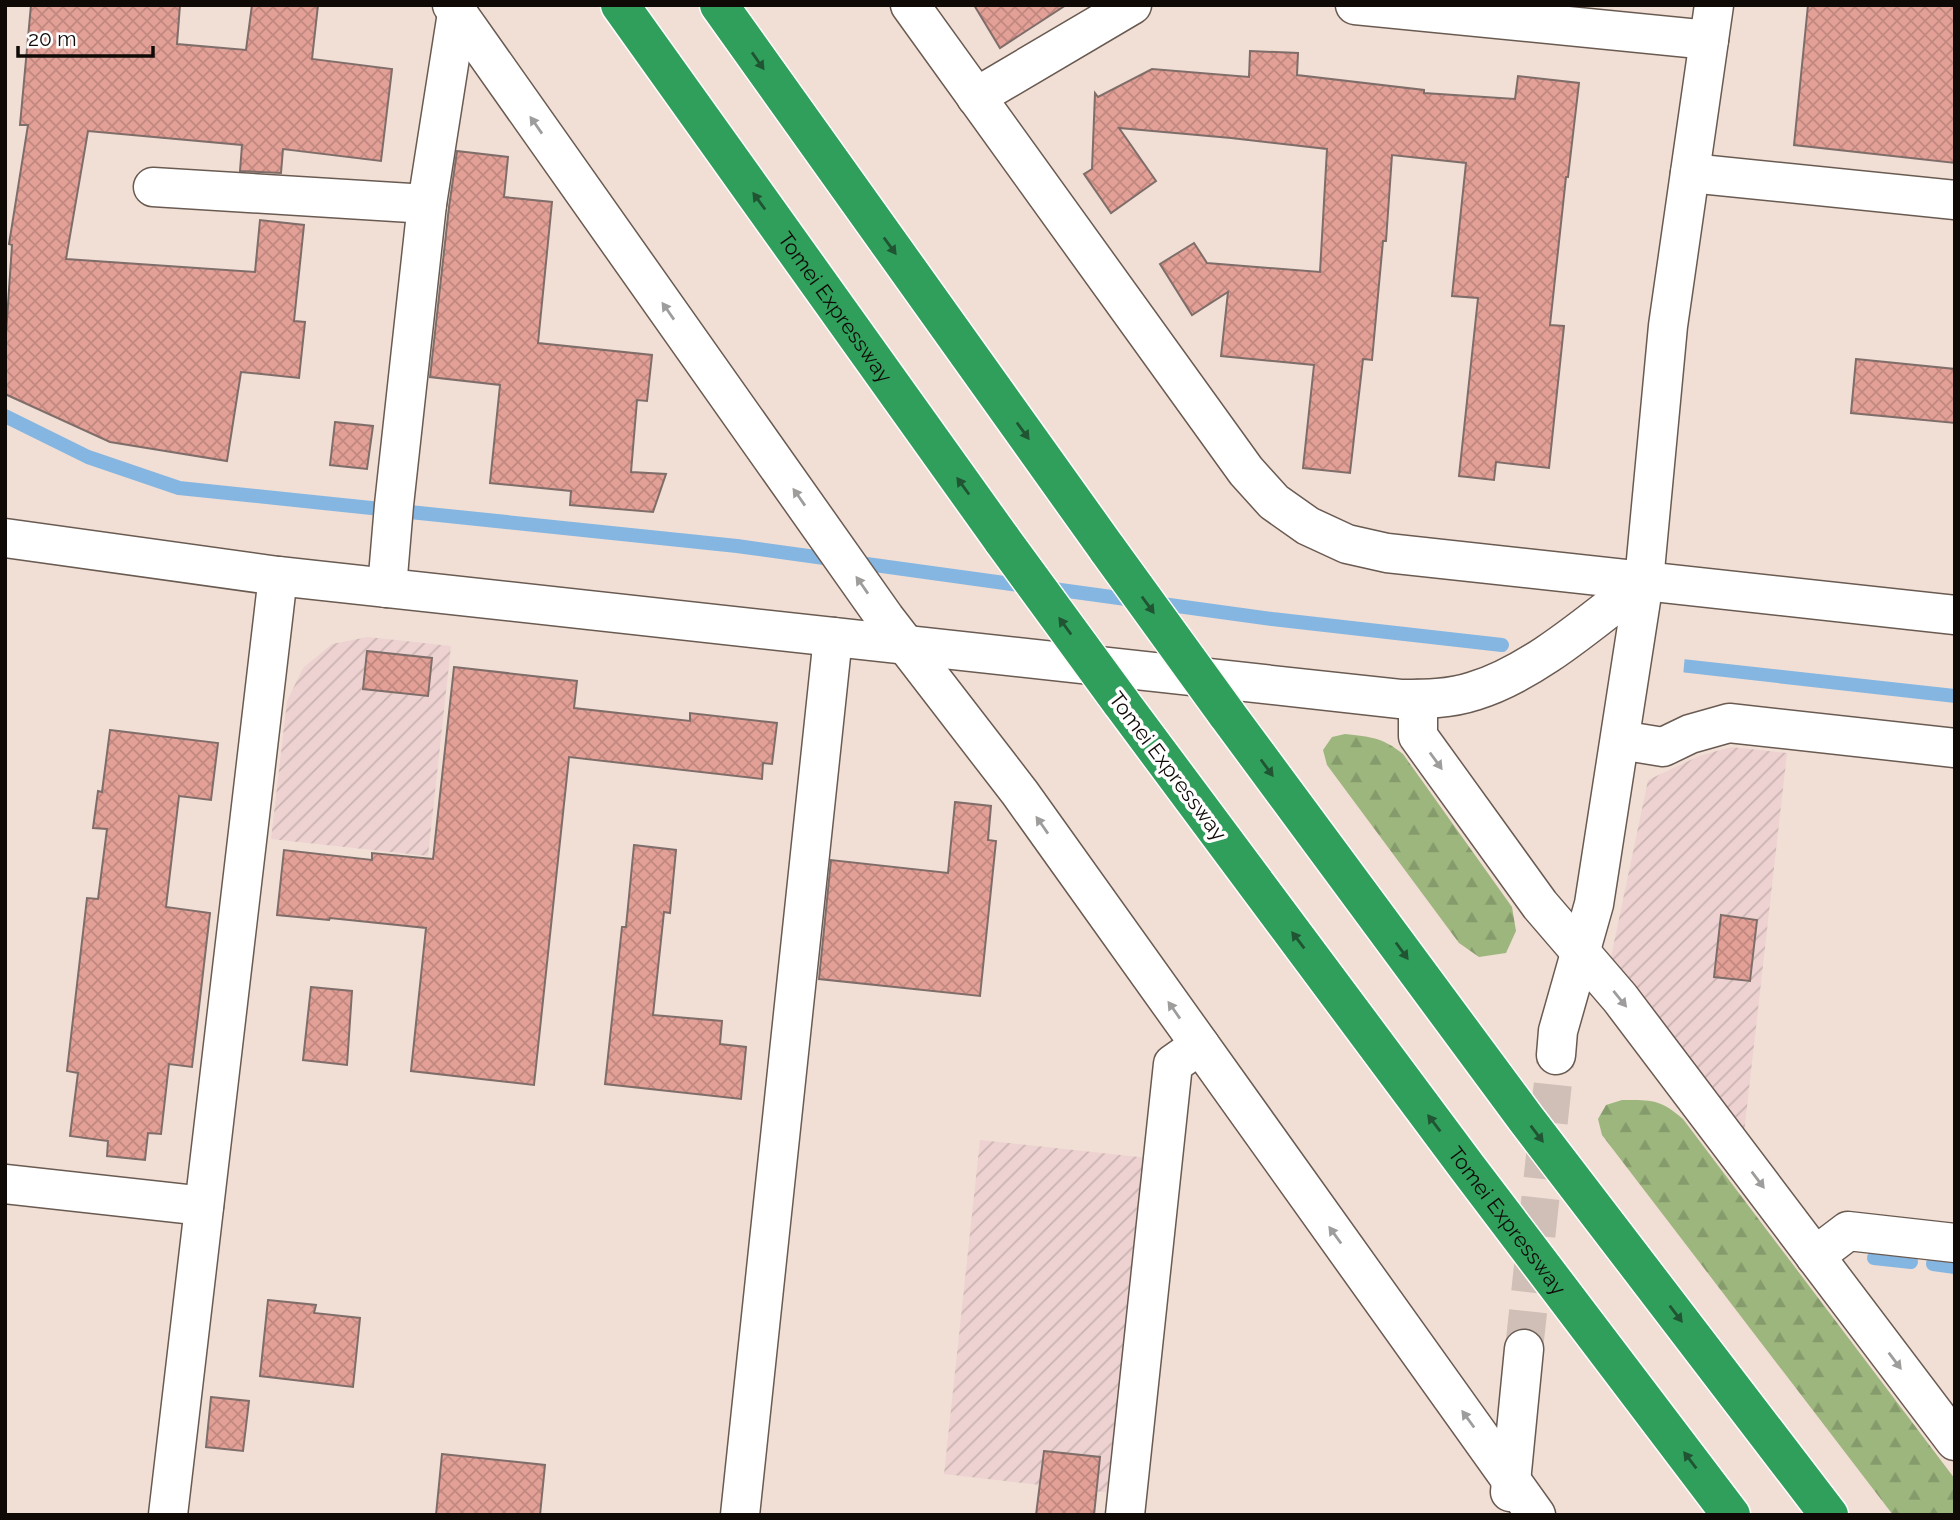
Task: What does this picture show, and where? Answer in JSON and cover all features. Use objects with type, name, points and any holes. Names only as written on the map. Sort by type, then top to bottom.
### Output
[{"type":"highway","name":"Tomei Expressway","points":[[620,5],[1120,701],[1467,1167],[1731,1515]]},
{"type":"highway","points":[[719,5],[1226,713],[1526,1119],[1829,1515]]},
{"type":"street","points":[[910,5],[1246,471],[1274,502],[1308,526],[1347,544],[1387,553],[1955,615]]},
{"type":"street","points":[[976,96],[1132,5]]},
{"type":"street","points":[[1354,5],[1712,23],[1668,326],[1644,581],[1620,740],[1594,904],[1558,1031],[1556,1055]]},
{"type":"street","points":[[388,570],[427,204],[455,9]]},
{"type":"street","points":[[455,9],[895,631],[1020,793],[1200,1045],[1509,1497],[1536,1515]]},
{"type":"street","points":[[1690,173],[1955,200]]},
{"type":"street","points":[[153,187],[427,204]]},
{"type":"street","points":[[5,538],[278,576],[388,570],[833,637],[895,631],[1373,696],[1418,699],[1437,699],[1473,692],[1505,680],[1538,660],[1644,581]]},
{"type":"street","points":[[168,1515],[278,576]]},
{"type":"street","points":[[740,1515],[833,637]]},
{"type":"street","points":[[1418,699],[1418,736],[1540,905],[1620,998],[1955,1441]]},
{"type":"street","points":[[1620,740],[1663,747],[1690,734],[1729,723],[1955,748]]},
{"type":"street","points":[[1125,1515],[1173,1065],[1200,1045]]},
{"type":"street","points":[[5,1184],[204,1206]]},
{"type":"street","points":[[1815,1256],[1847,1231],[1955,1243]]},
{"type":"street","points":[[1509,1497],[1524,1349]]},
{"type":"shaded area","points":[[368,637],[451,646],[428,856],[271,839],[287,701],[303,668],[332,644]]},
{"type":"shaded area","points":[[1731,747],[1787,753],[1744,1133],[1611,957],[1648,780],[1699,756]]},
{"type":"shaded area","points":[[980,1140],[1148,1158],[1111,1493],[944,1474]]},
{"type":"green space","points":[[1345,734],[1376,739],[1403,754],[1512,907],[1516,931],[1506,953],[1479,957],[1459,943],[1327,765],[1323,750],[1332,737]]},
{"type":"green space","points":[[1622,1100],[1662,1104],[1683,1119],[1955,1479],[1955,1515],[1893,1515],[1602,1135],[1598,1119],[1606,1105]]},
{"type":"water","points":[[1484,637],[1955,689],[1955,703],[1483,650]]},
{"type":"pier","points":[[1484,633],[1685,655],[1683,676],[1482,653],[1479,650]]},
{"type":"building","points":[[31,5],[180,5],[177,44],[246,50],[252,5],[318,5],[312,59],[392,69],[381,161],[283,149],[281,173],[240,171],[242,145],[88,131],[66,259],[255,272],[260,220],[304,225],[294,321],[305,322],[299,378],[241,372],[227,461],[110,442],[5,394],[5,349],[12,245],[9,244],[28,125],[20,125]]},
{"type":"building","points":[[974,5],[1066,5],[1000,48]]},
{"type":"building","points":[[1808,5],[1955,5],[1955,163],[1794,145]]},
{"type":"building","points":[[1250,51],[1298,53],[1297,75],[1424,90],[1424,93],[1515,99],[1518,76],[1579,83],[1550,325],[1564,326],[1549,468],[1496,462],[1494,480],[1459,476],[1478,298],[1452,296],[1466,163],[1392,155],[1386,241],[1383,241],[1372,360],[1363,359],[1350,473],[1303,468],[1314,365],[1221,356],[1228,292],[1192,315],[1160,264],[1194,243],[1207,263],[1320,272],[1327,149],[1119,128],[1156,181],[1111,213],[1084,174],[1092,169],[1095,93],[1098,97],[1152,69],[1249,77]]},
{"type":"building","points":[[457,151],[508,157],[504,197],[552,202],[538,343],[652,355],[647,401],[637,400],[631,472],[666,474],[653,512],[570,505],[571,491],[490,483],[500,385],[430,377]]},
{"type":"building","points":[[1856,359],[1955,369],[1955,423],[1851,413]]},
{"type":"building","points":[[335,422],[373,426],[367,469],[330,465]]},
{"type":"building","points":[[367,651],[432,658],[428,696],[363,689]]},
{"type":"building","points":[[454,667],[577,681],[574,708],[690,721],[690,713],[777,723],[772,764],[763,763],[762,779],[569,757],[534,1085],[411,1071],[426,928],[277,915],[284,850],[372,860],[372,853],[433,859]]},
{"type":"building","points":[[110,730],[218,743],[211,800],[179,796],[166,907],[210,913],[192,1067],[169,1064],[161,1134],[148,1133],[145,1160],[107,1156],[108,1141],[70,1136],[78,1073],[67,1071],[87,898],[98,899],[107,829],[93,828],[98,791],[102,792]]},
{"type":"building","points":[[955,802],[991,806],[988,840],[996,841],[980,996],[819,979],[831,860],[948,873]]},
{"type":"building","points":[[634,845],[676,850],[670,913],[664,912],[653,1015],[722,1021],[720,1044],[746,1047],[741,1099],[605,1084]]},
{"type":"building","points":[[1721,915],[1757,920],[1750,981],[1714,977]]},
{"type":"building","points":[[311,987],[352,991],[347,1065],[303,1060]]},
{"type":"building","points":[[268,1300],[316,1305],[314,1313],[360,1318],[353,1387],[260,1376]]},
{"type":"building","points":[[211,1397],[249,1401],[243,1451],[206,1447]]},
{"type":"building","points":[[1044,1451],[1100,1457],[1094,1515],[1036,1515]]},
{"type":"building","points":[[442,1454],[545,1465],[540,1515],[436,1515]]},
{"type":"waterway","points":[[5,416],[88,457],[179,488],[737,546],[1026,586]]},
{"type":"waterway","points":[[1046,588],[1272,619],[1502,645]]},
{"type":"waterway","points":[[1874,1258],[1911,1262]]},
{"type":"waterway","points":[[1933,1264],[1955,1267]]},
{"type":"tunnel","points":[[1524,1349],[1556,1055]]}]
